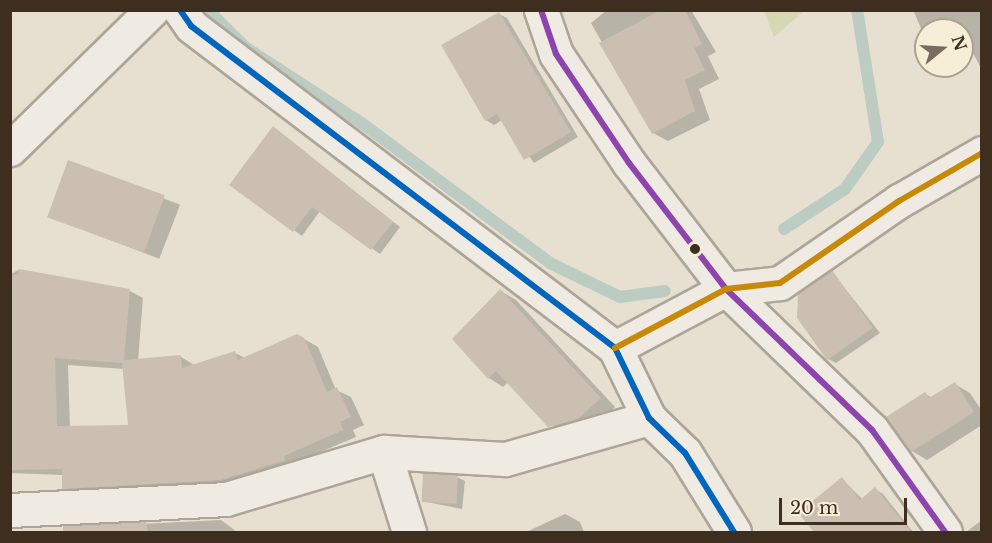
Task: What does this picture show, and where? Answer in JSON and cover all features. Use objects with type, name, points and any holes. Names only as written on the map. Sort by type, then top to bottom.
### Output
[{"type":"street","points":[[10,149],[153,10]]},
{"type":"street","points":[[180,10],[191,26],[615,348],[649,417],[685,453],[734,532]]},
{"type":"street","points":[[541,10],[556,54],[629,163],[726,290],[872,430],[945,532]]},
{"type":"street","points":[[615,348],[726,290],[780,283],[900,201],[981,153]]},
{"type":"street","points":[[10,510],[226,499],[384,452],[505,459],[649,417]]},
{"type":"street","points":[[384,452],[409,532]]},
{"type":"green space","points":[[764,10],[804,11],[774,37]]},
{"type":"building","points":[[661,10],[685,10],[702,44],[694,48],[705,70],[685,80],[695,111],[652,134],[599,43]]},
{"type":"building","points":[[499,12],[571,132],[524,160],[497,114],[485,121],[441,45]]},
{"type":"building","points":[[273,126],[393,222],[371,250],[312,207],[293,232],[229,185]]},
{"type":"building","points":[[68,160],[165,195],[144,253],[47,217]]},
{"type":"building","points":[[19,269],[130,289],[124,360],[181,355],[182,368],[235,351],[238,360],[297,334],[304,338],[327,392],[337,387],[351,417],[340,422],[343,430],[284,456],[285,460],[221,480],[62,489],[62,469],[10,470],[10,274],[18,275]],"holes":[[[55,358],[122,363],[128,425],[57,426]]]},
{"type":"building","points":[[832,270],[873,328],[827,360],[797,318],[798,293]]},
{"type":"building","points":[[500,289],[601,398],[578,419],[548,427],[496,371],[488,379],[452,339]]},
{"type":"building","points":[[955,382],[974,412],[911,452],[886,417],[925,392],[929,398]]},
{"type":"building","points":[[423,473],[458,475],[456,504],[421,502]]},
{"type":"building","points":[[842,477],[860,500],[875,487],[911,532],[814,532],[798,513]]},
{"type":"building","points":[[146,522],[148,532],[63,532],[63,526]]},
{"type":"waterway","points":[[208,10],[245,47],[363,124],[550,263],[620,297],[665,291]]},
{"type":"waterway","points":[[784,229],[845,189],[878,142],[857,10]]},
{"type":"transit line","points":[[180,10],[191,26],[615,348],[649,418],[685,453],[734,532]]},
{"type":"transit line","points":[[541,10],[556,54],[629,163],[726,289],[872,430],[945,532]]},
{"type":"transit line","points":[[615,348],[726,289],[780,283],[899,201],[982,153]]}]
